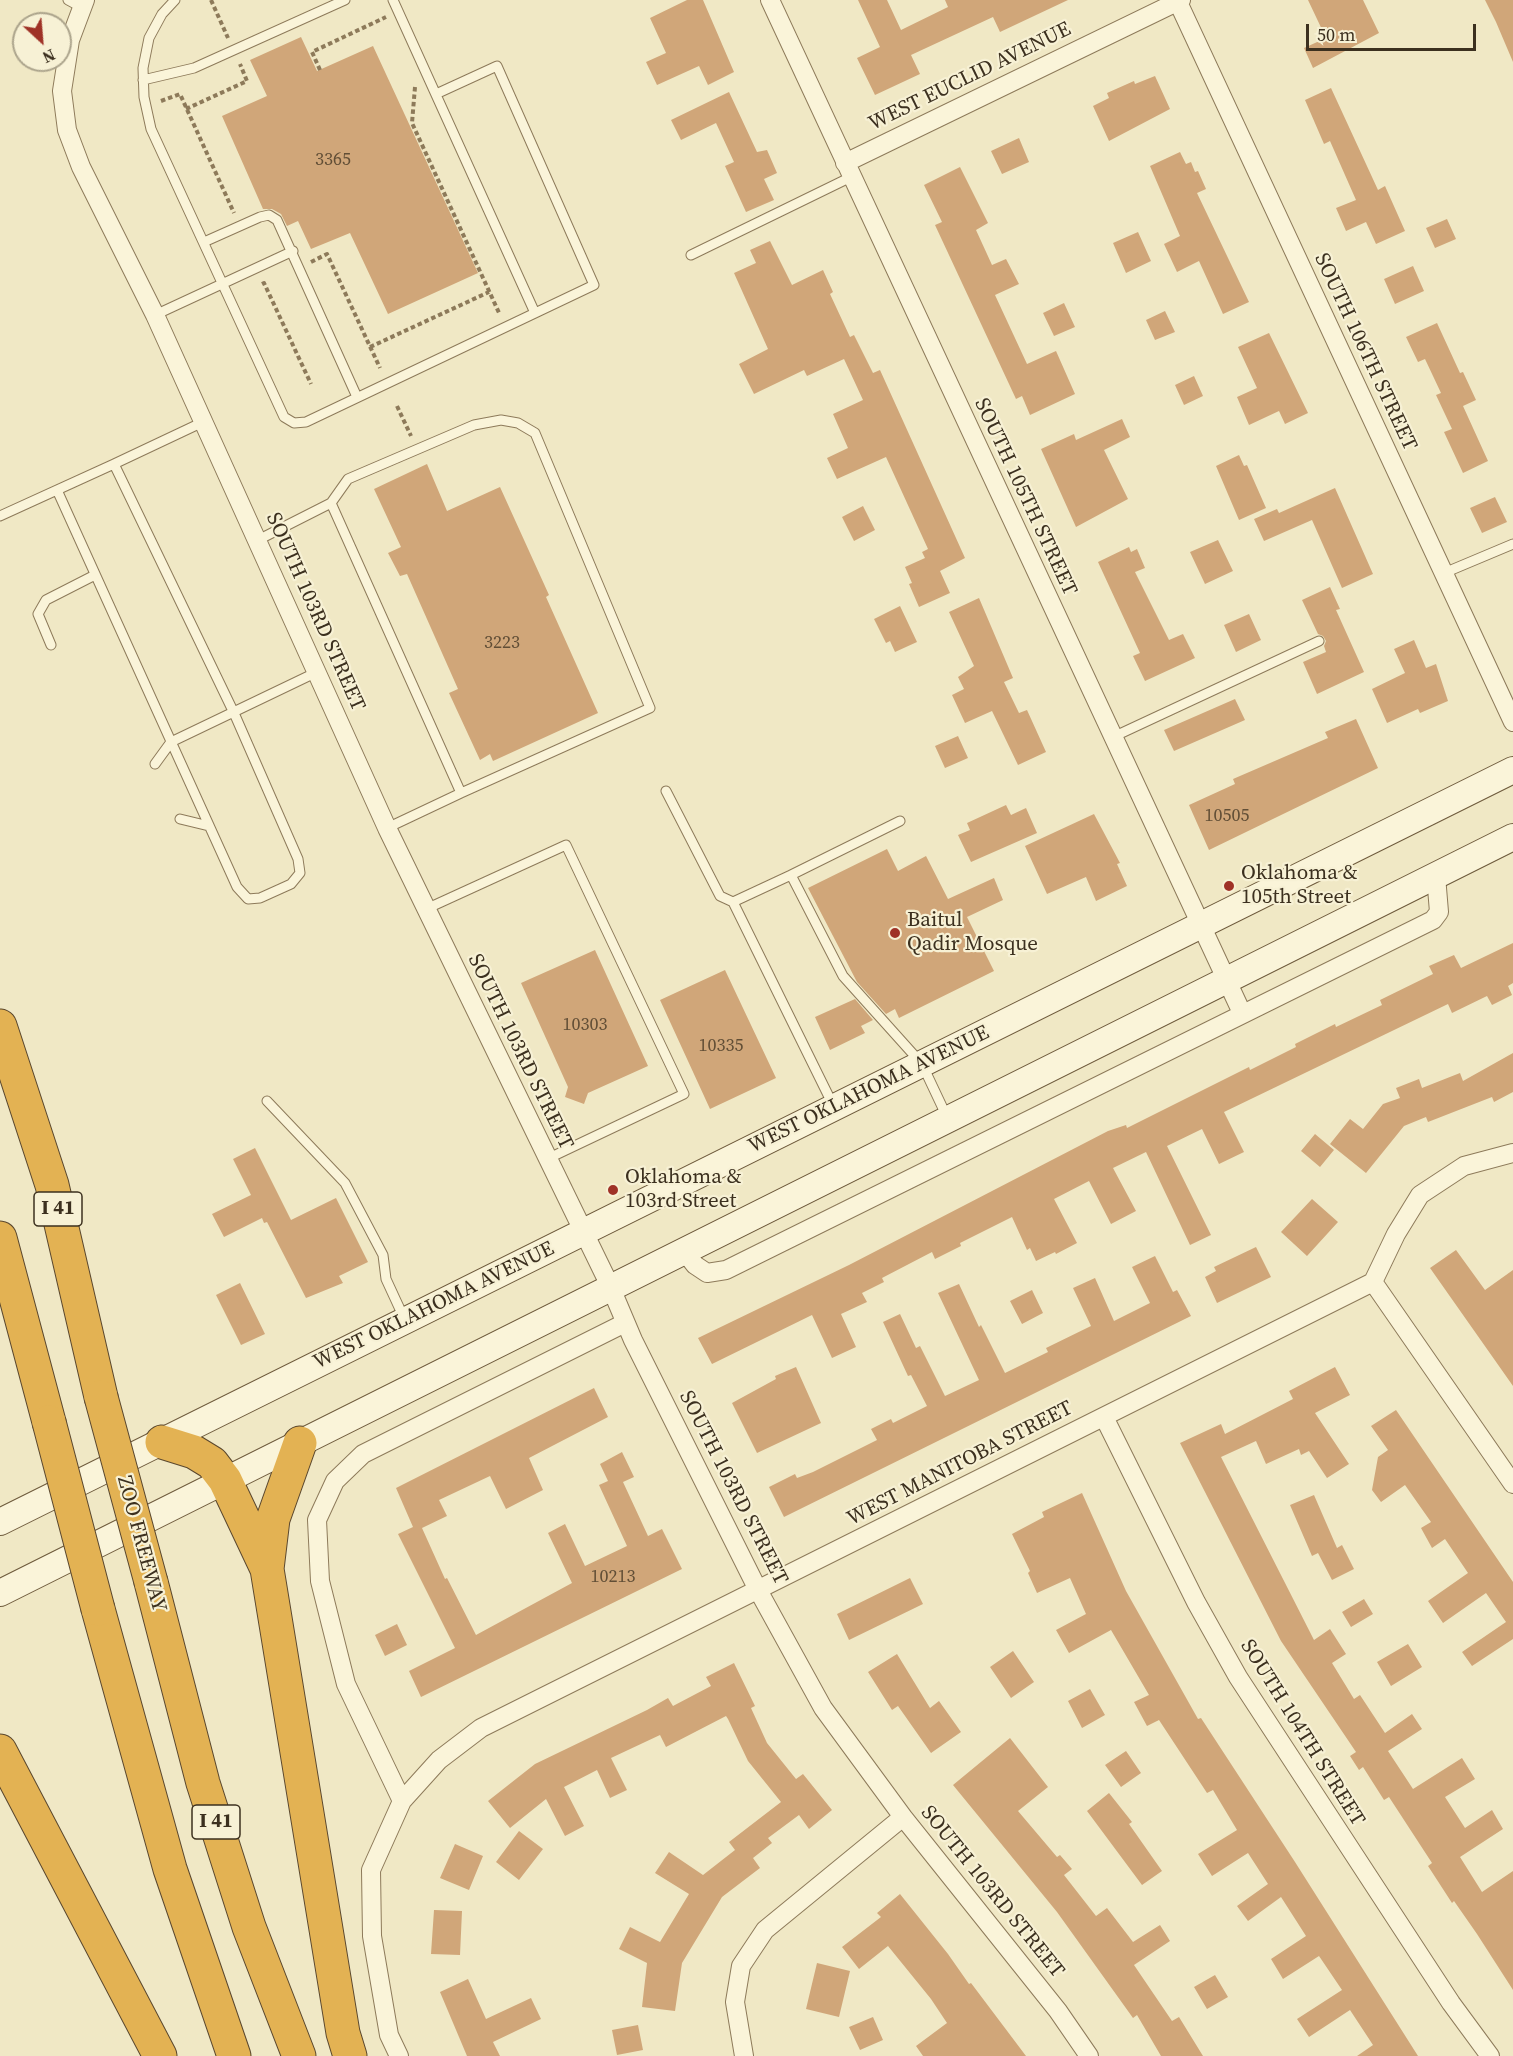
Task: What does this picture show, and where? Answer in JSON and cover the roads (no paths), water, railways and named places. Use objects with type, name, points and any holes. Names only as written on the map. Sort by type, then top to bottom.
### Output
[{"type":"highway","name":"ZOO FREEWAY","points":[[0,1026],[52,1185],[102,1397],[207,1794],[249,1927],[299,2056]]},
{"type":"highway","name":"I 41","points":[[0,1238],[98,1609],[170,1869],[234,2056]]},
{"type":"highway","points":[[162,1442],[194,1452],[212,1463],[225,1480],[267,1569],[343,2032],[350,2056]]},
{"type":"highway","points":[[267,1569],[273,1519],[300,1443]]},
{"type":"highway","points":[[0,1751],[160,2056]]},
{"type":"main road","name":"WEST OKLAHOMA AVENUE","points":[[0,1522],[1513,770]]},
{"type":"main road","points":[[0,1593],[1513,837]]},
{"type":"street","name":"SOUTH 105TH STREET","points":[[770,0],[1242,1013]]},
{"type":"street","name":"WEST EUCLID AVENUE","points":[[848,170],[1178,0]]},
{"type":"street","name":"SOUTH 106TH STREET","points":[[1178,0],[1513,722]]},
{"type":"street","name":"SOUTH 103RD STREET","points":[[78,2],[62,92],[67,130],[81,166],[155,315],[387,828],[582,1233],[611,1288],[625,1323],[758,1590],[823,1708],[903,1818],[1058,2011],[1089,2056]]},
{"type":"street","points":[[684,1251],[695,1265],[707,1273],[726,1270],[1433,920],[1439,912],[1436,876]]},
{"type":"street","points":[[1513,1153],[1464,1166],[1420,1196],[1396,1234],[1373,1282],[1513,1484]]},
{"type":"street","name":"WEST MANITOBA STREET","points":[[399,2056],[389,2035],[372,1936],[371,1870],[402,1801],[439,1760],[481,1728],[1373,1282]]},
{"type":"street","points":[[402,1801],[346,1684],[320,1581],[317,1520],[335,1481],[363,1454],[625,1323]]},
{"type":"street","name":"SOUTH 104TH STREET","points":[[1104,1417],[1196,1602],[1238,1677],[1451,2003],[1490,2056]]},
{"type":"street","points":[[744,2056],[735,2002],[741,1966],[765,1930],[903,1818]]},
{"type":"lane","points":[[175,0],[162,14],[149,38],[143,80],[151,129],[224,282],[284,417],[294,423],[306,422],[594,285],[497,66],[436,94]]},
{"type":"lane","points":[[143,80],[194,68],[345,0]]},
{"type":"lane","points":[[393,0],[535,313]]},
{"type":"lane","points":[[691,255],[848,170]]},
{"type":"lane","points":[[204,242],[269,216],[277,220],[293,251],[357,397]]},
{"type":"lane","points":[[155,315],[293,251]]},
{"type":"lane","points":[[258,540],[331,503],[348,479],[474,425],[501,420],[518,423],[535,433],[650,708],[387,828]]},
{"type":"lane","points":[[0,516],[203,422]]},
{"type":"lane","points":[[57,490],[237,887],[248,899],[261,898],[291,884],[300,873],[298,859],[234,713],[114,464]]},
{"type":"lane","points":[[331,503],[461,793]]},
{"type":"lane","points":[[1444,573],[1513,544]]},
{"type":"lane","points":[[51,645],[38,614],[46,600],[95,575]]},
{"type":"lane","points":[[1113,737],[1319,641]]},
{"type":"lane","points":[[154,764],[171,742],[317,672]]},
{"type":"lane","points":[[666,791],[720,896],[733,902],[834,1108]]},
{"type":"lane","points":[[180,819],[209,826]]},
{"type":"lane","points":[[733,902],[900,821]]},
{"type":"lane","points":[[426,909],[566,845],[684,1095],[547,1159]]},
{"type":"lane","points":[[791,875],[843,976],[922,1064],[949,1119]]},
{"type":"lane","points":[[267,1101],[345,1183],[383,1256],[386,1279],[405,1321]]},
{"type":"place","name":"Oklahoma & 105th Street","points":[[1229,886]]},
{"type":"place","name":"Baitul Qadir Mosque","points":[[895,933]]},
{"type":"place","name":"Oklahoma & 103rd Street","points":[[613,1190]]}]
